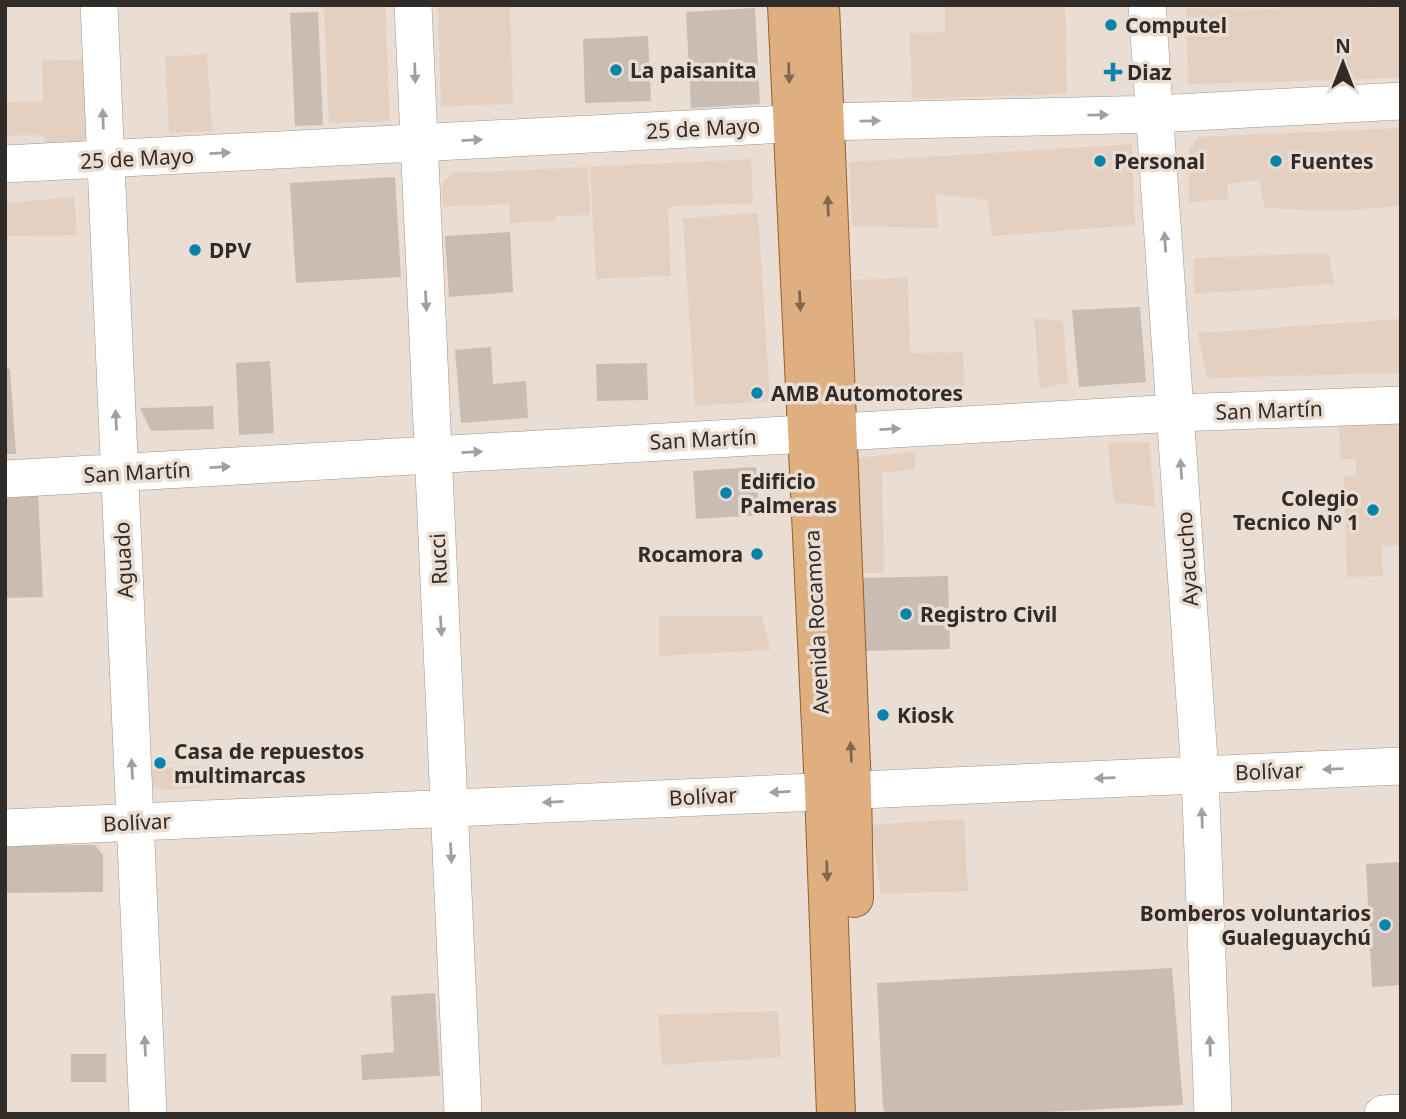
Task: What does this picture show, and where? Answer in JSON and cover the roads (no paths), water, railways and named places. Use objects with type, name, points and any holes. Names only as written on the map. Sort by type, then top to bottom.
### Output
[{"type":"main road","name":"Avenida Rocamora","points":[[787,5],[808,122],[838,790],[856,1114]]},
{"type":"main road","name":"Avenida Rocamora","points":[[808,122],[820,5]]},
{"type":"main road","name":"Avenida Rocamora","points":[[836,1114],[838,790]]},
{"type":"street","name":"Aguado","points":[[99,5],[148,1114]]},
{"type":"street","name":"Rucci","points":[[413,5],[463,1114]]},
{"type":"street","name":"Ayacucho","points":[[1147,5],[1200,774],[1213,1114]]},
{"type":"street","name":"25 de Mayo","points":[[5,164],[808,122],[1156,114],[1401,101]]},
{"type":"street","name":"San Martín","points":[[5,480],[821,432],[1177,413],[1401,405]]},
{"type":"street","name":"Bolívar","points":[[5,828],[1401,766]]},
{"type":"street","points":[[1383,1114],[1401,1113]]},
{"type":"place","name":"Computel","points":[[1111,25]]},
{"type":"place","name":"La paisanita","points":[[616,70]]},
{"type":"place","name":"Diaz","points":[[1113,72]]},
{"type":"place","name":"Personal","points":[[1100,161]]},
{"type":"place","name":"Fuentes","points":[[1276,161]]},
{"type":"place","name":"DPV","points":[[195,250]]},
{"type":"place","name":"AMB Automotores","points":[[757,393]]},
{"type":"place","name":"Edificio Palmeras","points":[[726,493]]},
{"type":"place","name":"Colegio Tecnico Nº 1","points":[[1373,510]]},
{"type":"place","name":"Rocamora","points":[[757,554]]},
{"type":"place","name":"Registro Civil","points":[[906,614]]},
{"type":"place","name":"Kiosk","points":[[883,715]]},
{"type":"place","name":"Casa de repuestos multimarcas","points":[[160,763]]},
{"type":"place","name":"Bomberos voluntarios Gualeguaychú","points":[[1385,925]]}]
